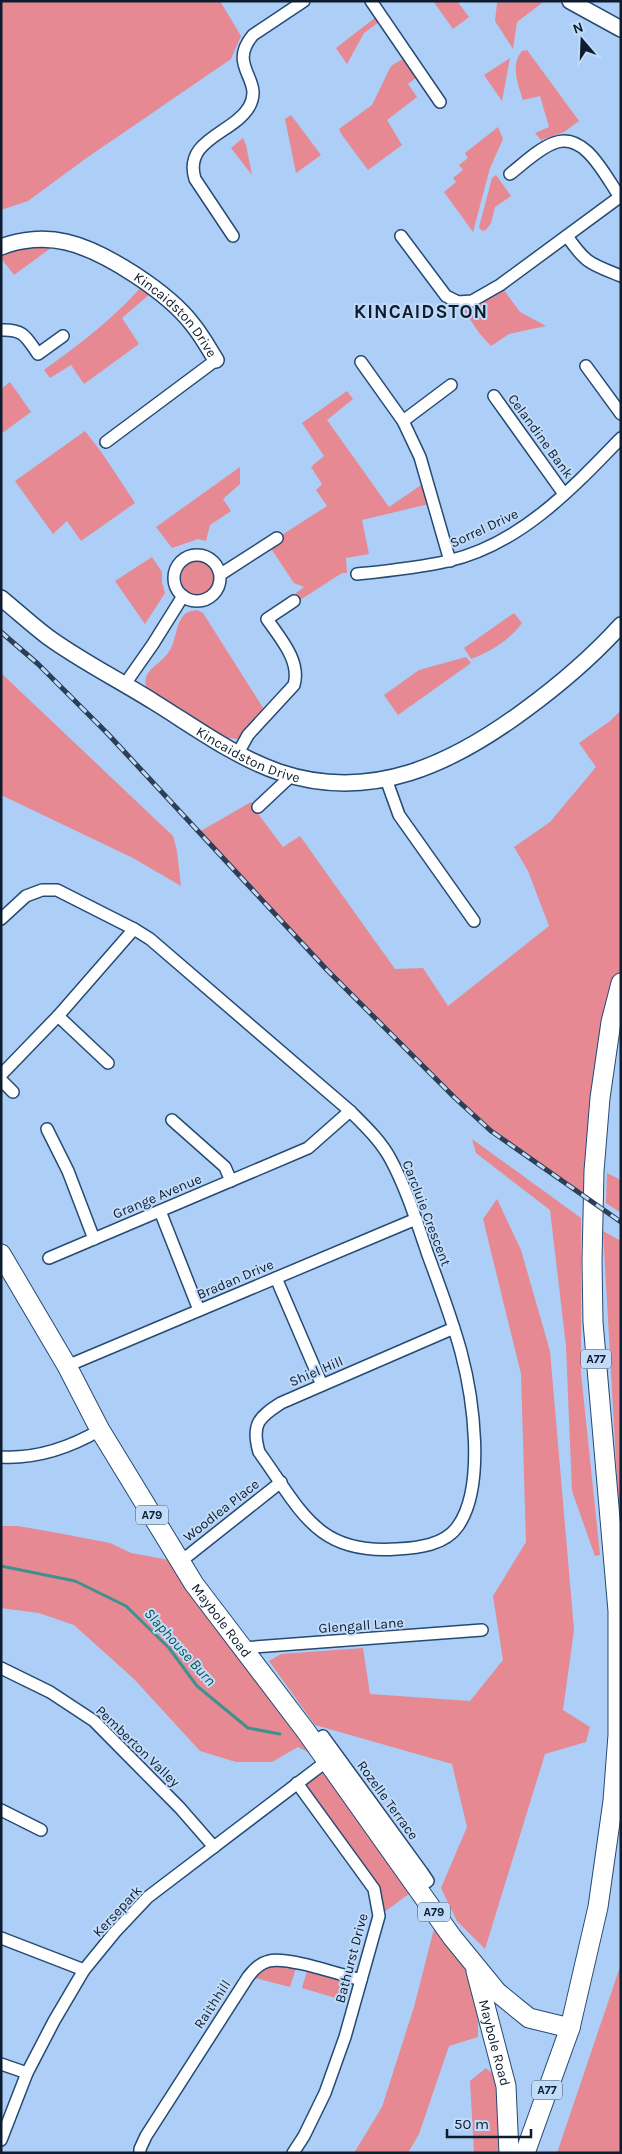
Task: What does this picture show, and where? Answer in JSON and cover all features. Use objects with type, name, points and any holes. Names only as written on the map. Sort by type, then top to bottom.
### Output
[{"type":"main road","name":"A77","points":[[525,2153],[570,2028],[598,1907],[613,1801],[618,1735],[618,1611],[593,1322],[592,1261],[594,1171],[600,1098],[611,1022],[621,984]]},
{"type":"main road","name":"Maybole Road","points":[[1,1254],[67,1366],[100,1430],[180,1562],[327,1761],[452,1937],[497,1992],[529,2018],[570,2028]]},
{"type":"main road","name":"Maybole Road","points":[[474,1964],[506,2086],[509,2153]]},
{"type":"street","points":[[233,236],[195,179],[192,169],[194,156],[202,145],[242,116],[250,105],[254,92],[242,58],[247,43],[254,35],[304,1]]},
{"type":"street","points":[[570,1],[621,29]]},
{"type":"street","points":[[376,3],[440,102]]},
{"type":"street","points":[[401,236],[446,296],[458,302],[472,301],[485,296],[620,196],[582,147],[565,140],[549,146],[510,174]]},
{"type":"street","points":[[567,236],[578,252],[592,265],[621,276]]},
{"type":"street","name":"Kincaidston Drive","points":[[1,247],[33,240],[65,242],[108,260],[152,286],[172,303],[193,324],[216,360],[106,442]]},
{"type":"street","points":[[1,330],[12,329],[23,333],[38,354],[64,336]]},
{"type":"street","points":[[361,362],[403,421],[420,457],[450,561]]},
{"type":"street","points":[[586,366],[621,414]]},
{"type":"street","points":[[403,421],[451,385]]},
{"type":"street","name":"Celandine Bank","points":[[494,396],[564,494]]},
{"type":"street","name":"Sorrel Drive","points":[[357,574],[450,561],[475,552],[521,530],[564,494],[621,438]]},
{"type":"street","points":[[220,574],[277,538]]},
{"type":"street","points":[[196,554],[209,557],[214,561],[220,574],[219,587],[210,597],[196,601],[183,596],[178,590],[174,578],[178,564],[183,559],[196,554]]},
{"type":"street","points":[[125,684],[183,596]]},
{"type":"street","name":"Kincaidston Drive","points":[[1,598],[48,637],[238,753],[278,772],[291,776],[315,781],[350,783],[386,779],[416,772],[443,761],[494,732],[566,679],[621,625]]},
{"type":"street","points":[[238,753],[248,735],[288,693],[296,680],[293,658],[268,619],[294,601]]},
{"type":"street","points":[[258,806],[291,776]]},
{"type":"street","points":[[386,779],[399,815],[474,921]]},
{"type":"street","name":"Carcluie Crescent","points":[[1,919],[26,896],[42,890],[57,890],[134,929],[150,939],[350,1111],[374,1134],[390,1159],[416,1220],[462,1354],[472,1414],[474,1459],[473,1485],[469,1507],[457,1527],[438,1542],[418,1548],[361,1549],[338,1542],[320,1532],[307,1518],[281,1482]]},
{"type":"street","points":[[1,1075],[58,1016],[134,929]]},
{"type":"street","points":[[58,1016],[108,1063]]},
{"type":"street","points":[[1,1080],[12,1092]]},
{"type":"street","name":"Grange Avenue","points":[[49,1258],[308,1148],[350,1111]]},
{"type":"street","name":"Grange Avenue","points":[[172,1120],[225,1167],[231,1181]]},
{"type":"street","points":[[47,1129],[68,1171],[94,1240]]},
{"type":"street","points":[[160,1212],[200,1310]]},
{"type":"street","name":"Bradan Drive","points":[[67,1366],[416,1220]]},
{"type":"street","points":[[276,1278],[322,1385]]},
{"type":"street","name":"Shiel Hill","points":[[281,1482],[259,1452],[256,1441],[256,1428],[262,1416],[281,1403],[454,1328]]},
{"type":"street","points":[[1,1456],[20,1458],[48,1453],[81,1441],[100,1430]]},
{"type":"street","name":"Woodlea Place","points":[[180,1562],[281,1482]]},
{"type":"street","name":"Glengall Lane","points":[[242,1648],[482,1630]]},
{"type":"street","name":"Pemberton Valley","points":[[1,1668],[50,1692],[94,1721],[180,1808],[214,1847]]},
{"type":"street","name":"Rozelle Terrace","points":[[313,1742],[323,1736],[422,1872],[428,1881],[417,1888]]},
{"type":"street","name":"Kersepark","points":[[1,2140],[27,2073],[54,2020],[84,1970],[115,1932],[148,1897],[327,1761]]},
{"type":"street","name":"Bathurst Drive","points":[[293,2153],[326,2093],[345,2037],[379,1916],[374,1888],[298,1783]]},
{"type":"street","points":[[1,1810],[41,1830]]},
{"type":"street","points":[[1,1938],[84,1970]]},
{"type":"street","name":"Raithhill","points":[[140,2153],[140,2148],[146,2136],[256,1966],[268,1961],[284,1960],[361,1980]]},
{"type":"street","points":[[1,2064],[27,2073]]},
{"type":"shaded area","points":[[1,1],[220,1],[241,36],[231,59],[85,159],[28,201],[1,210]]},
{"type":"shaded area","points":[[433,1],[457,1],[469,17],[453,29]]},
{"type":"shaded area","points":[[499,1],[539,1],[542,3],[517,22],[513,49],[495,21],[497,3]]},
{"type":"shaded area","points":[[380,14],[383,19],[364,33],[347,64],[336,48]]},
{"type":"shaded area","points":[[527,50],[579,121],[564,132],[541,140],[535,133],[549,127],[540,96],[523,100],[516,75],[518,56],[522,51]]},
{"type":"shaded area","points":[[408,56],[421,74],[408,84],[417,97],[387,120],[402,145],[368,170],[339,129],[372,105],[391,66]]},
{"type":"shaded area","points":[[510,58],[502,101],[484,75]]},
{"type":"shaded area","points":[[291,115],[321,155],[296,173],[285,119]]},
{"type":"shaded area","points":[[498,127],[503,139],[490,168],[473,232],[444,192],[456,182],[453,178],[463,170],[459,165],[468,158],[465,153]]},
{"type":"shaded area","points":[[243,138],[246,145],[252,175],[231,148]]},
{"type":"shaded area","points":[[496,175],[511,196],[495,207],[491,223],[486,230],[482,231],[479,227],[492,178]]},
{"type":"shaded area","points":[[55,245],[14,275],[1,258],[1,252],[17,247]]},
{"type":"shaded area","points":[[500,285],[520,312],[546,326],[509,334],[491,346],[480,334],[458,302]]},
{"type":"shaded area","points":[[142,286],[151,293],[122,318],[139,344],[84,384],[71,365],[50,378],[44,370],[107,321]]},
{"type":"shaded area","points":[[10,382],[31,412],[1,434],[1,389]]},
{"type":"shaded area","points":[[347,391],[353,399],[327,420],[389,507],[427,481],[433,503],[362,520],[369,554],[346,558],[347,573],[342,573],[300,600],[295,594],[304,587],[294,583],[268,544],[327,506],[316,490],[322,484],[311,467],[324,456],[302,423]]},
{"type":"shaded area","points":[[85,431],[135,503],[81,541],[67,521],[53,534],[15,481]]},
{"type":"shaded area","points":[[240,467],[240,484],[223,499],[231,511],[210,525],[206,541],[198,539],[172,548],[156,527]]},
{"type":"shaded area","points":[[152,557],[162,572],[162,583],[165,593],[145,624],[115,581]]},
{"type":"shaded area","points":[[198,561],[210,566],[215,578],[210,590],[198,595],[186,590],[181,578],[186,566]]},
{"type":"shaded area","points":[[197,610],[203,613],[265,711],[239,739],[224,738],[146,687],[145,681],[149,672],[171,649],[180,620],[187,613]]},
{"type":"shaded area","points":[[514,613],[522,623],[512,635],[499,645],[471,659],[464,648]]},
{"type":"shaded area","points":[[466,657],[471,663],[398,715],[384,695],[419,670]]},
{"type":"shaded area","points":[[1,673],[173,836],[177,851],[181,886],[133,858],[1,795]]},
{"type":"shaded area","points":[[621,710],[621,983],[594,1171],[581,1195],[490,1130],[455,1098],[405,1050],[199,832],[251,802],[258,807],[259,815],[283,847],[300,836],[395,969],[423,968],[448,1006],[549,926],[528,871],[514,847],[550,822],[596,767],[579,743],[610,721]]},
{"type":"shaded area","points":[[472,1139],[581,1218],[581,1373],[600,1555],[595,1556],[572,1491],[566,1346],[550,1210],[476,1153]]},
{"type":"shaded area","points":[[607,1173],[621,1180],[621,1213],[606,1203]]},
{"type":"shaded area","points":[[497,1199],[521,1250],[550,1351],[574,1630],[563,1710],[590,1727],[586,1742],[545,1754],[485,1949],[457,1921],[441,1888],[467,1827],[452,1764],[315,1725],[269,1661],[281,1654],[363,1648],[370,1694],[470,1701],[503,1660],[493,1596],[526,1542],[521,1374],[483,1219]]},
{"type":"shaded area","points":[[603,1231],[621,1241],[621,1550]]},
{"type":"shaded area","points":[[1,1526],[18,1526],[110,1543],[131,1553],[180,1562],[242,1648],[305,1730],[417,1888],[379,1916],[374,1889],[297,1783],[326,1761],[298,1747],[272,1762],[236,1762],[200,1751],[134,1679],[74,1625],[39,1613],[1,1608]]},
{"type":"shaded area","points":[[437,1917],[474,1963],[478,2037],[449,2046],[419,2134],[408,2153],[354,2153],[382,2107],[414,2007]]},
{"type":"shaded area","points":[[621,1964],[621,2153],[557,2153]]},
{"type":"shaded area","points":[[287,1965],[296,1968],[290,1987],[255,1978],[270,1966]]},
{"type":"shaded area","points":[[307,1971],[340,1980],[348,1992],[346,2001],[302,1988]]},
{"type":"shaded area","points":[[486,2068],[494,2075],[500,2124],[498,2153],[474,2153],[470,2081]]},
{"type":"waterway","name":"Slaphouse Burn","points":[[1,1566],[75,1581],[126,1606],[169,1648],[197,1686],[248,1728],[280,1734]]},
{"type":"railway","points":[[1,632],[38,664],[107,733],[327,970],[455,1098],[491,1131],[621,1222]]},
{"type":"district","name":"KINCAIDSTON","points":[[421,311]]}]
